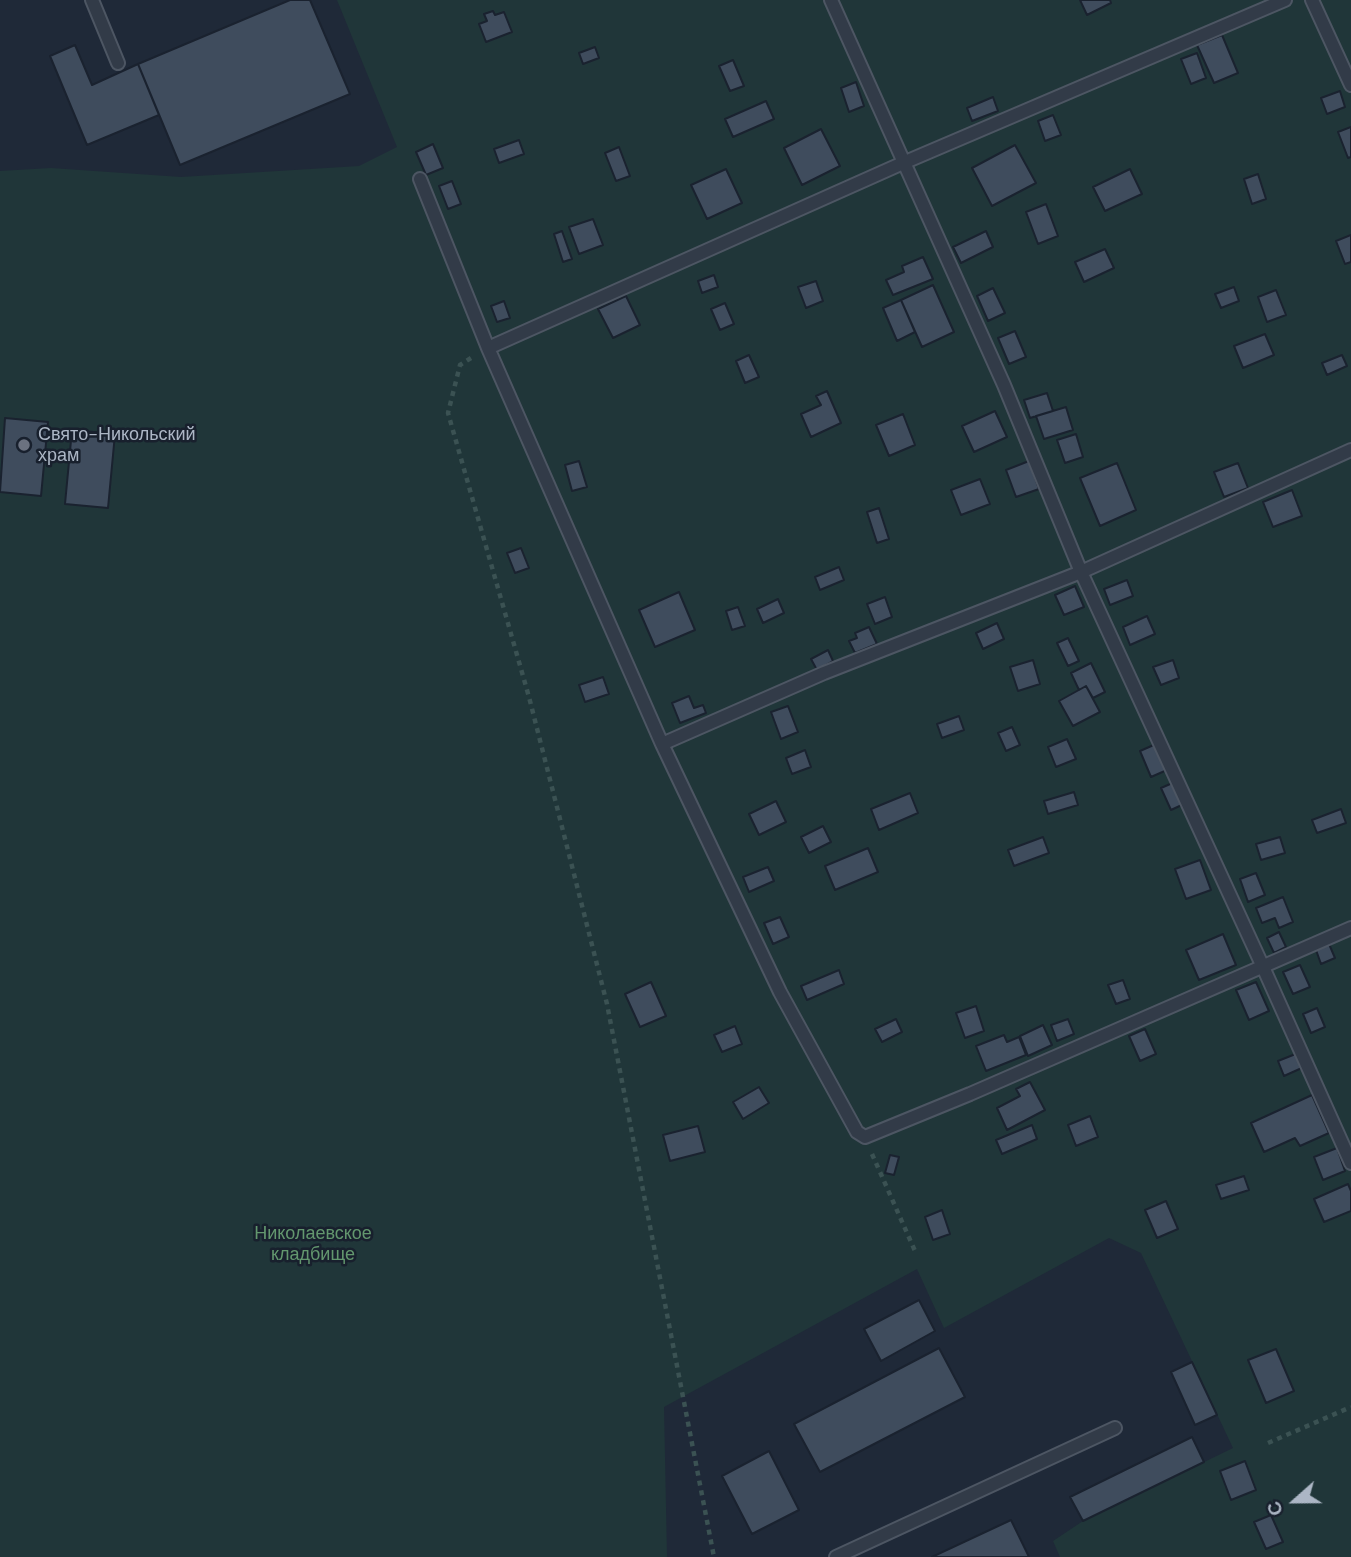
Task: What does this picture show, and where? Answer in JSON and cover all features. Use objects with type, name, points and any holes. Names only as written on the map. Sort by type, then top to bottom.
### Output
[{"type":"lane","points":[[92,0],[118,62]]},
{"type":"lane","points":[[831,0],[1004,385],[1081,572],[1264,967],[1351,1163]]},
{"type":"lane","points":[[488,348],[904,163],[1285,0]]},
{"type":"lane","points":[[1312,0],[1351,85]]},
{"type":"lane","points":[[420,178],[488,348],[662,744],[780,992],[857,1132],[865,1137],[1351,928]]},
{"type":"lane","points":[[662,744],[824,673],[1081,572],[1351,450]]},
{"type":"lane","points":[[836,1557],[1115,1428]]},
{"type":"path","points":[[488,348],[460,365],[449,412],[529,697],[607,1004],[714,1557]]},
{"type":"path","points":[[865,1137],[915,1251]]},
{"type":"path","points":[[1268,1443],[1351,1407]]},
{"type":"green space","name":"Николаевское кладбище","points":[[337,0],[1351,0],[1351,1557],[1060,1557],[1053,1541],[1083,1521],[1233,1448],[1141,1253],[1109,1238],[944,1328],[917,1269],[664,1407],[667,1557],[0,1557],[0,171],[51,168],[181,177],[359,166],[397,147]]},
{"type":"building","points":[[290,0],[310,0],[350,94],[180,165],[138,64]]},
{"type":"building","points":[[1080,0],[1110,0],[1111,3],[1087,15]]},
{"type":"building","points":[[493,11],[495,15],[504,12],[512,32],[486,42],[479,24],[487,21],[484,14]]},
{"type":"building","points":[[1222,35],[1238,73],[1214,83],[1197,45]]},
{"type":"building","points":[[75,45],[92,85],[138,64],[159,115],[87,145],[50,56]]},
{"type":"building","points":[[595,47],[599,58],[583,64],[579,53]]},
{"type":"building","points":[[1197,53],[1206,78],[1191,84],[1181,59]]},
{"type":"building","points":[[733,60],[744,86],[730,91],[719,66]]},
{"type":"building","points":[[856,82],[864,106],[849,112],[841,88]]},
{"type":"building","points":[[1340,91],[1345,107],[1327,114],[1321,98]]},
{"type":"building","points":[[993,97],[998,111],[972,121],[967,108]]},
{"type":"building","points":[[766,101],[774,119],[733,137],[725,119]]},
{"type":"building","points":[[1053,115],[1061,135],[1045,141],[1038,121]]},
{"type":"building","points":[[1351,127],[1351,157],[1348,158],[1338,132]]},
{"type":"building","points":[[821,129],[840,166],[802,185],[784,148]]},
{"type":"building","points":[[519,140],[524,154],[499,163],[494,149]]},
{"type":"building","points":[[433,144],[443,168],[426,175],[416,152]]},
{"type":"building","points":[[1015,145],[1036,183],[992,206],[972,168]]},
{"type":"building","points":[[619,147],[630,176],[616,181],[605,153]]},
{"type":"building","points":[[726,169],[742,203],[707,219],[691,185]]},
{"type":"building","points":[[1130,169],[1142,194],[1105,211],[1093,187]]},
{"type":"building","points":[[1258,174],[1266,199],[1252,204],[1244,179]]},
{"type":"building","points":[[452,181],[461,204],[448,209],[439,186]]},
{"type":"building","points":[[1046,204],[1058,236],[1038,244],[1026,212]]},
{"type":"building","points":[[593,219],[603,245],[579,254],[569,227]]},
{"type":"building","points":[[562,231],[572,259],[563,262],[554,234]]},
{"type":"building","points":[[986,231],[993,247],[961,263],[953,247]]},
{"type":"building","points":[[1351,235],[1351,262],[1345,264],[1336,241]]},
{"type":"building","points":[[1105,249],[1114,268],[1084,282],[1075,262]]},
{"type":"building","points":[[923,257],[933,279],[893,295],[886,280],[904,272],[902,266]]},
{"type":"building","points":[[714,275],[718,287],[702,293],[698,281]]},
{"type":"building","points":[[816,281],[823,301],[806,308],[798,287]]},
{"type":"building","points":[[933,285],[954,332],[922,347],[901,300]]},
{"type":"building","points":[[1234,287],[1239,301],[1221,308],[1215,294]]},
{"type":"building","points":[[993,288],[1005,313],[988,321],[977,296]]},
{"type":"building","points":[[1276,290],[1286,315],[1267,322],[1258,297]]},
{"type":"building","points":[[626,296],[640,325],[613,338],[598,309]]},
{"type":"building","points":[[901,300],[915,332],[897,341],[883,308]]},
{"type":"building","points":[[504,301],[510,318],[497,322],[491,306]]},
{"type":"building","points":[[725,303],[734,324],[720,330],[711,309]]},
{"type":"building","points":[[1015,331],[1026,357],[1009,364],[998,338]]},
{"type":"building","points":[[1265,334],[1274,355],[1243,368],[1234,346]]},
{"type":"building","points":[[749,355],[759,377],[745,383],[736,361]]},
{"type":"building","points":[[1342,355],[1347,366],[1327,375],[1322,363]]},
{"type":"building","points":[[827,391],[841,423],[811,437],[801,414],[821,405],[816,396]]},
{"type":"building","points":[[1047,393],[1053,411],[1030,418],[1024,400]]},
{"type":"building","points":[[1066,407],[1073,430],[1044,439],[1036,416]]},
{"type":"building","points":[[995,411],[1007,437],[974,452],[962,426]]},
{"type":"building","points":[[903,414],[915,445],[889,456],[876,425]]},
{"type":"building","name":"Свято-Никольский храм","points":[[5,418],[48,422],[41,496],[0,492]]},
{"type":"building","points":[[72,430],[115,434],[108,508],[65,504]]},
{"type":"building","points":[[1076,434],[1083,457],[1065,463],[1057,440]]},
{"type":"building","points":[[579,461],[587,487],[572,491],[565,465]]},
{"type":"building","points":[[1029,461],[1039,489],[1016,497],[1006,470]]},
{"type":"building","points":[[1117,463],[1136,510],[1100,526],[1080,478]]},
{"type":"building","points":[[1238,463],[1248,488],[1224,497],[1214,472]]},
{"type":"building","points":[[980,479],[990,504],[961,515],[951,490]]},
{"type":"building","points":[[1292,490],[1302,516],[1273,527],[1263,502]]},
{"type":"building","points":[[879,508],[889,539],[877,543],[867,512]]},
{"type":"building","points":[[521,548],[529,568],[515,573],[507,553]]},
{"type":"building","points":[[839,567],[844,580],[820,590],[815,577]]},
{"type":"building","points":[[1127,580],[1133,596],[1110,605],[1104,589]]},
{"type":"building","points":[[1075,586],[1084,607],[1064,615],[1055,595]]},
{"type":"building","points":[[679,592],[695,630],[655,647],[639,610]]},
{"type":"building","points":[[885,597],[892,617],[875,624],[867,604]]},
{"type":"building","points":[[778,599],[784,613],[763,623],[757,609]]},
{"type":"building","points":[[738,607],[745,626],[732,630],[726,611]]},
{"type":"building","points":[[1147,616],[1155,634],[1130,645],[1123,627]]},
{"type":"building","points":[[997,623],[1004,639],[983,649],[976,633]]},
{"type":"building","points":[[869,627],[877,644],[855,653],[849,641],[857,638],[855,633]]},
{"type":"building","points":[[1068,638],[1079,661],[1068,666],[1057,643]]},
{"type":"building","points":[[828,650],[833,661],[817,670],[811,659]]},
{"type":"building","points":[[1033,660],[1040,684],[1018,691],[1010,667]]},
{"type":"building","points":[[1173,660],[1179,678],[1161,685],[1153,667]]},
{"type":"building","points":[[1091,663],[1105,692],[1093,698],[1086,686],[1079,690],[1071,673]]},
{"type":"building","points":[[603,677],[609,694],[585,702],[579,685]]},
{"type":"building","points":[[1086,686],[1100,712],[1073,726],[1059,701]]},
{"type":"building","points":[[689,696],[694,708],[703,705],[706,713],[680,723],[672,703]]},
{"type":"building","points":[[788,706],[798,732],[781,739],[771,712]]},
{"type":"building","points":[[959,716],[964,730],[942,738],[937,724]]},
{"type":"building","points":[[1012,727],[1020,745],[1006,751],[998,733]]},
{"type":"building","points":[[1067,739],[1076,759],[1056,767],[1048,747]]},
{"type":"building","points":[[1156,744],[1167,770],[1151,777],[1140,751]]},
{"type":"building","points":[[805,750],[811,767],[792,774],[786,758]]},
{"type":"building","points":[[1177,781],[1186,803],[1171,810],[1161,788]]},
{"type":"building","points":[[1074,792],[1078,805],[1048,814],[1044,801]]},
{"type":"building","points":[[910,793],[918,813],[879,830],[871,809]]},
{"type":"building","points":[[776,801],[786,822],[759,835],[749,814]]},
{"type":"building","points":[[1341,809],[1346,823],[1317,833],[1312,820]]},
{"type":"building","points":[[823,826],[831,842],[809,853],[801,837]]},
{"type":"building","points":[[1043,837],[1049,853],[1014,866],[1008,850]]},
{"type":"building","points":[[1280,837],[1285,853],[1261,860],[1256,844]]},
{"type":"building","points":[[868,848],[878,872],[835,890],[825,866]]},
{"type":"building","points":[[1200,860],[1211,890],[1186,899],[1175,869]]},
{"type":"building","points":[[768,867],[774,881],[749,892],[743,877]]},
{"type":"building","points":[[1256,873],[1265,895],[1248,902],[1240,879]]},
{"type":"building","points":[[1283,897],[1293,922],[1279,928],[1275,918],[1262,923],[1256,908]]},
{"type":"building","points":[[780,917],[789,937],[773,944],[764,923]]},
{"type":"building","points":[[1279,932],[1286,947],[1274,953],[1267,938]]},
{"type":"building","points":[[1223,934],[1236,965],[1199,980],[1186,950]]},
{"type":"building","points":[[1329,944],[1335,958],[1321,964],[1316,950]]},
{"type":"building","points":[[1300,965],[1310,987],[1293,994],[1283,972]]},
{"type":"building","points":[[839,970],[844,984],[807,1000],[801,986]]},
{"type":"building","points":[[1123,980],[1130,999],[1116,1004],[1108,985]]},
{"type":"building","points":[[651,982],[666,1016],[640,1027],[625,994]]},
{"type":"building","points":[[1256,982],[1269,1011],[1249,1020],[1236,990]]},
{"type":"building","points":[[976,1006],[984,1031],[965,1038],[956,1013]]},
{"type":"building","points":[[1317,1008],[1325,1027],[1311,1033],[1303,1014]]},
{"type":"building","points":[[896,1019],[902,1032],[882,1042],[875,1029]]},
{"type":"building","points":[[1068,1019],[1074,1034],[1057,1041],[1051,1025]]},
{"type":"building","points":[[1043,1025],[1052,1045],[1028,1056],[1020,1036]]},
{"type":"building","points":[[735,1026],[742,1044],[722,1052],[714,1035]]},
{"type":"building","points":[[1145,1029],[1156,1054],[1140,1061],[1129,1036]]},
{"type":"building","points":[[1004,1035],[1007,1042],[1019,1037],[1026,1055],[986,1071],[976,1046]]},
{"type":"building","points":[[1298,1053],[1304,1067],[1284,1076],[1278,1061]]},
{"type":"building","points":[[1030,1082],[1045,1110],[1007,1130],[997,1108],[1020,1096],[1016,1089]]},
{"type":"building","points":[[759,1087],[769,1103],[743,1119],[733,1102]]},
{"type":"building","points":[[1312,1095],[1329,1133],[1300,1146],[1295,1138],[1264,1152],[1251,1123]]},
{"type":"building","points":[[1090,1116],[1098,1137],[1076,1146],[1068,1125]]},
{"type":"building","points":[[1032,1125],[1037,1139],[1002,1154],[996,1140]]},
{"type":"building","points":[[698,1126],[705,1152],[670,1161],[663,1135]]},
{"type":"building","points":[[1337,1148],[1345,1171],[1323,1180],[1314,1157]]},
{"type":"building","points":[[890,1155],[899,1157],[894,1175],[885,1173]]},
{"type":"building","points":[[1244,1176],[1249,1190],[1221,1199],[1216,1185]]},
{"type":"building","points":[[1348,1184],[1351,1191],[1351,1211],[1324,1222],[1314,1199]]},
{"type":"building","points":[[1166,1201],[1178,1229],[1157,1238],[1145,1210]]},
{"type":"building","points":[[942,1210],[950,1234],[933,1240],[925,1217]]},
{"type":"building","points":[[919,1300],[935,1331],[881,1361],[864,1329]]},
{"type":"building","points":[[939,1348],[965,1397],[820,1472],[794,1424]]},
{"type":"building","points":[[1276,1349],[1294,1391],[1266,1403],[1248,1360]]},
{"type":"building","points":[[1192,1362],[1217,1415],[1195,1425],[1171,1372]]},
{"type":"building","points":[[1192,1437],[1204,1462],[1083,1521],[1070,1497]]},
{"type":"building","points":[[769,1451],[799,1510],[752,1534],[722,1476]]},
{"type":"building","points":[[1245,1461],[1256,1490],[1231,1500],[1220,1471]]},
{"type":"building","points":[[1271,1515],[1283,1542],[1266,1549],[1254,1522]]},
{"type":"building","points":[[1011,1520],[1029,1557],[932,1557]]},
{"type":"place","name":"Свято-Никольский храм","points":[[24,445]]}]
